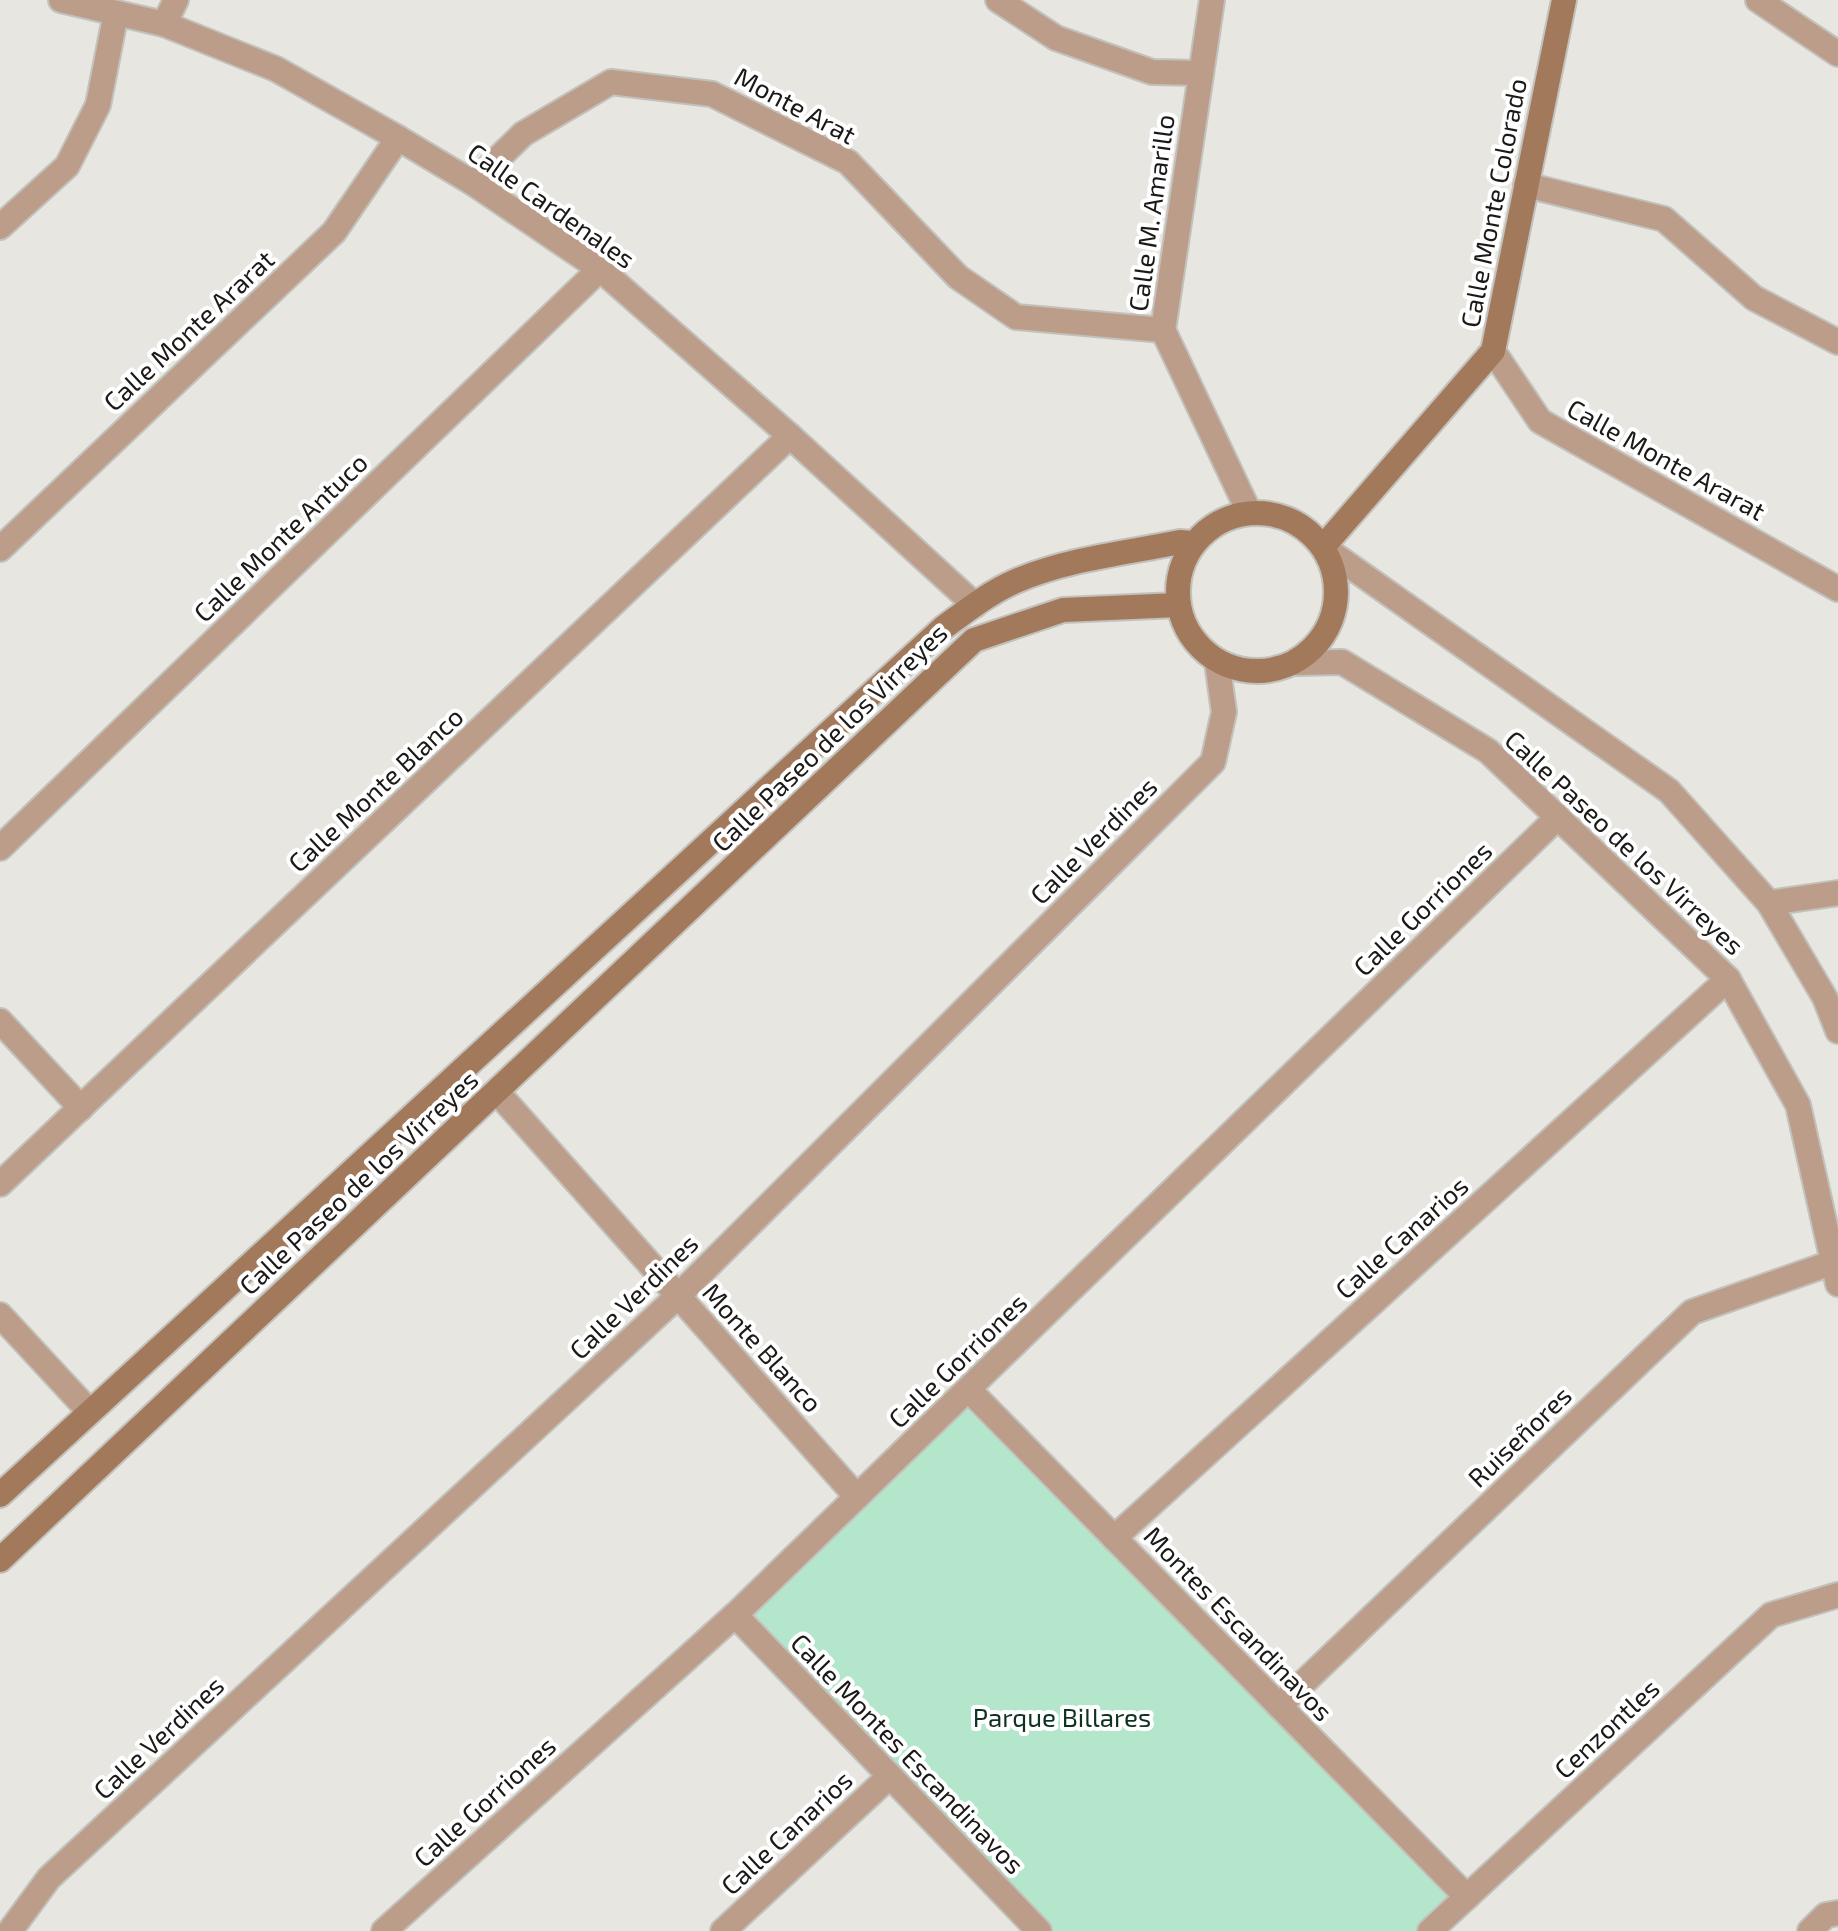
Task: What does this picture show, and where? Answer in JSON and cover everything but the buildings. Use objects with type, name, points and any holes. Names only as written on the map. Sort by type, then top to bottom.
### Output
[{"type":"street","name":"Calle Cardenales","points":[[61,0],[164,24],[276,69],[473,183],[600,269],[790,436],[975,605]]},
{"type":"street","points":[[164,24],[176,0]]},
{"type":"street","points":[[998,0],[1056,38],[1152,72],[1201,73]]},
{"type":"street","name":"Calle M. Amarillo","points":[[1212,0],[1163,330],[1249,512]]},
{"type":"street","name":"Calle Monte Colorado","points":[[1323,547],[1493,351],[1564,0]]},
{"type":"street","points":[[1758,0],[1838,54]]},
{"type":"street","points":[[0,227],[67,166],[98,105],[116,13]]},
{"type":"street","name":"Monte Arat","points":[[473,183],[523,134],[611,82],[712,94],[848,162],[958,277],[1016,317],[1163,330]]},
{"type":"street","name":"Calle Monte Ararat","points":[[0,549],[334,232],[398,138]]},
{"type":"street","points":[[1526,185],[1664,219],[1754,298],[1838,342]]},
{"type":"street","name":"Calle Monte Antuco","points":[[0,848],[600,269]]},
{"type":"street","name":"Calle Monte Ararat","points":[[1493,351],[1540,421],[1838,589]]},
{"type":"street","name":"Calle Monte Blanco","points":[[0,1184],[790,436]]},
{"type":"street","points":[[1217,662],[1192,638],[1178,605],[1179,573],[1193,543],[1218,522],[1249,512]]},
{"type":"street","name":"Calle Paseo de los Virreyes","points":[[1249,512],[1290,520],[1323,547],[1669,791],[1769,903],[1825,998],[1838,1031]]},
{"type":"street","name":"Calle Paseo de los Virreyes","points":[[0,1495],[943,628],[1016,581],[1077,562],[1180,542],[1193,543]]},
{"type":"street","points":[[1295,663],[1320,642],[1334,611],[1336,578],[1323,547]]},
{"type":"street","name":"Calle Paseo de los Virreyes","points":[[0,1560],[974,640],[1063,610],[1178,605]]},
{"type":"street","name":"Calle Paseo de los Virreyes","points":[[1217,662],[1256,672],[1295,663],[1342,662],[1488,751],[1728,979],[1798,1105],[1836,1273]]},
{"type":"street","name":"Calle Verdines","points":[[10,1931],[49,1878],[678,1296],[1213,762],[1224,712],[1217,662]]},
{"type":"street","name":"Calle Gorriones","points":[[384,1931],[735,1615],[1558,817]]},
{"type":"street","points":[[1769,903],[1838,893]]},
{"type":"street","name":"Calle Canarios","points":[[1114,1538],[1728,979]]},
{"type":"street","points":[[0,1021],[81,1108]]},
{"type":"street","name":"Monte Blanco","points":[[497,1092],[857,1497]]},
{"type":"street","name":"Ruiseñores","points":[[1279,1706],[1692,1312],[1836,1273]]},
{"type":"street","points":[[0,1315],[89,1411]]},
{"type":"street","name":"Montes Escandinavos","points":[[969,1390],[1467,1897]]},
{"type":"street","name":"Cenzontles","points":[[1430,1931],[1771,1615],[1838,1595]]},
{"type":"street","name":"Calle Montes Escandinavos","points":[[735,1615],[1039,1931]]},
{"type":"street","name":"Calle Canarios","points":[[723,1931],[890,1776]]},
{"type":"street","points":[[1810,1931],[1826,1915],[1838,1913]]},
{"type":"green space","name":"Parque Billares","points":[[969,1390],[1467,1897],[1430,1931],[1039,1931],[735,1615]]}]
